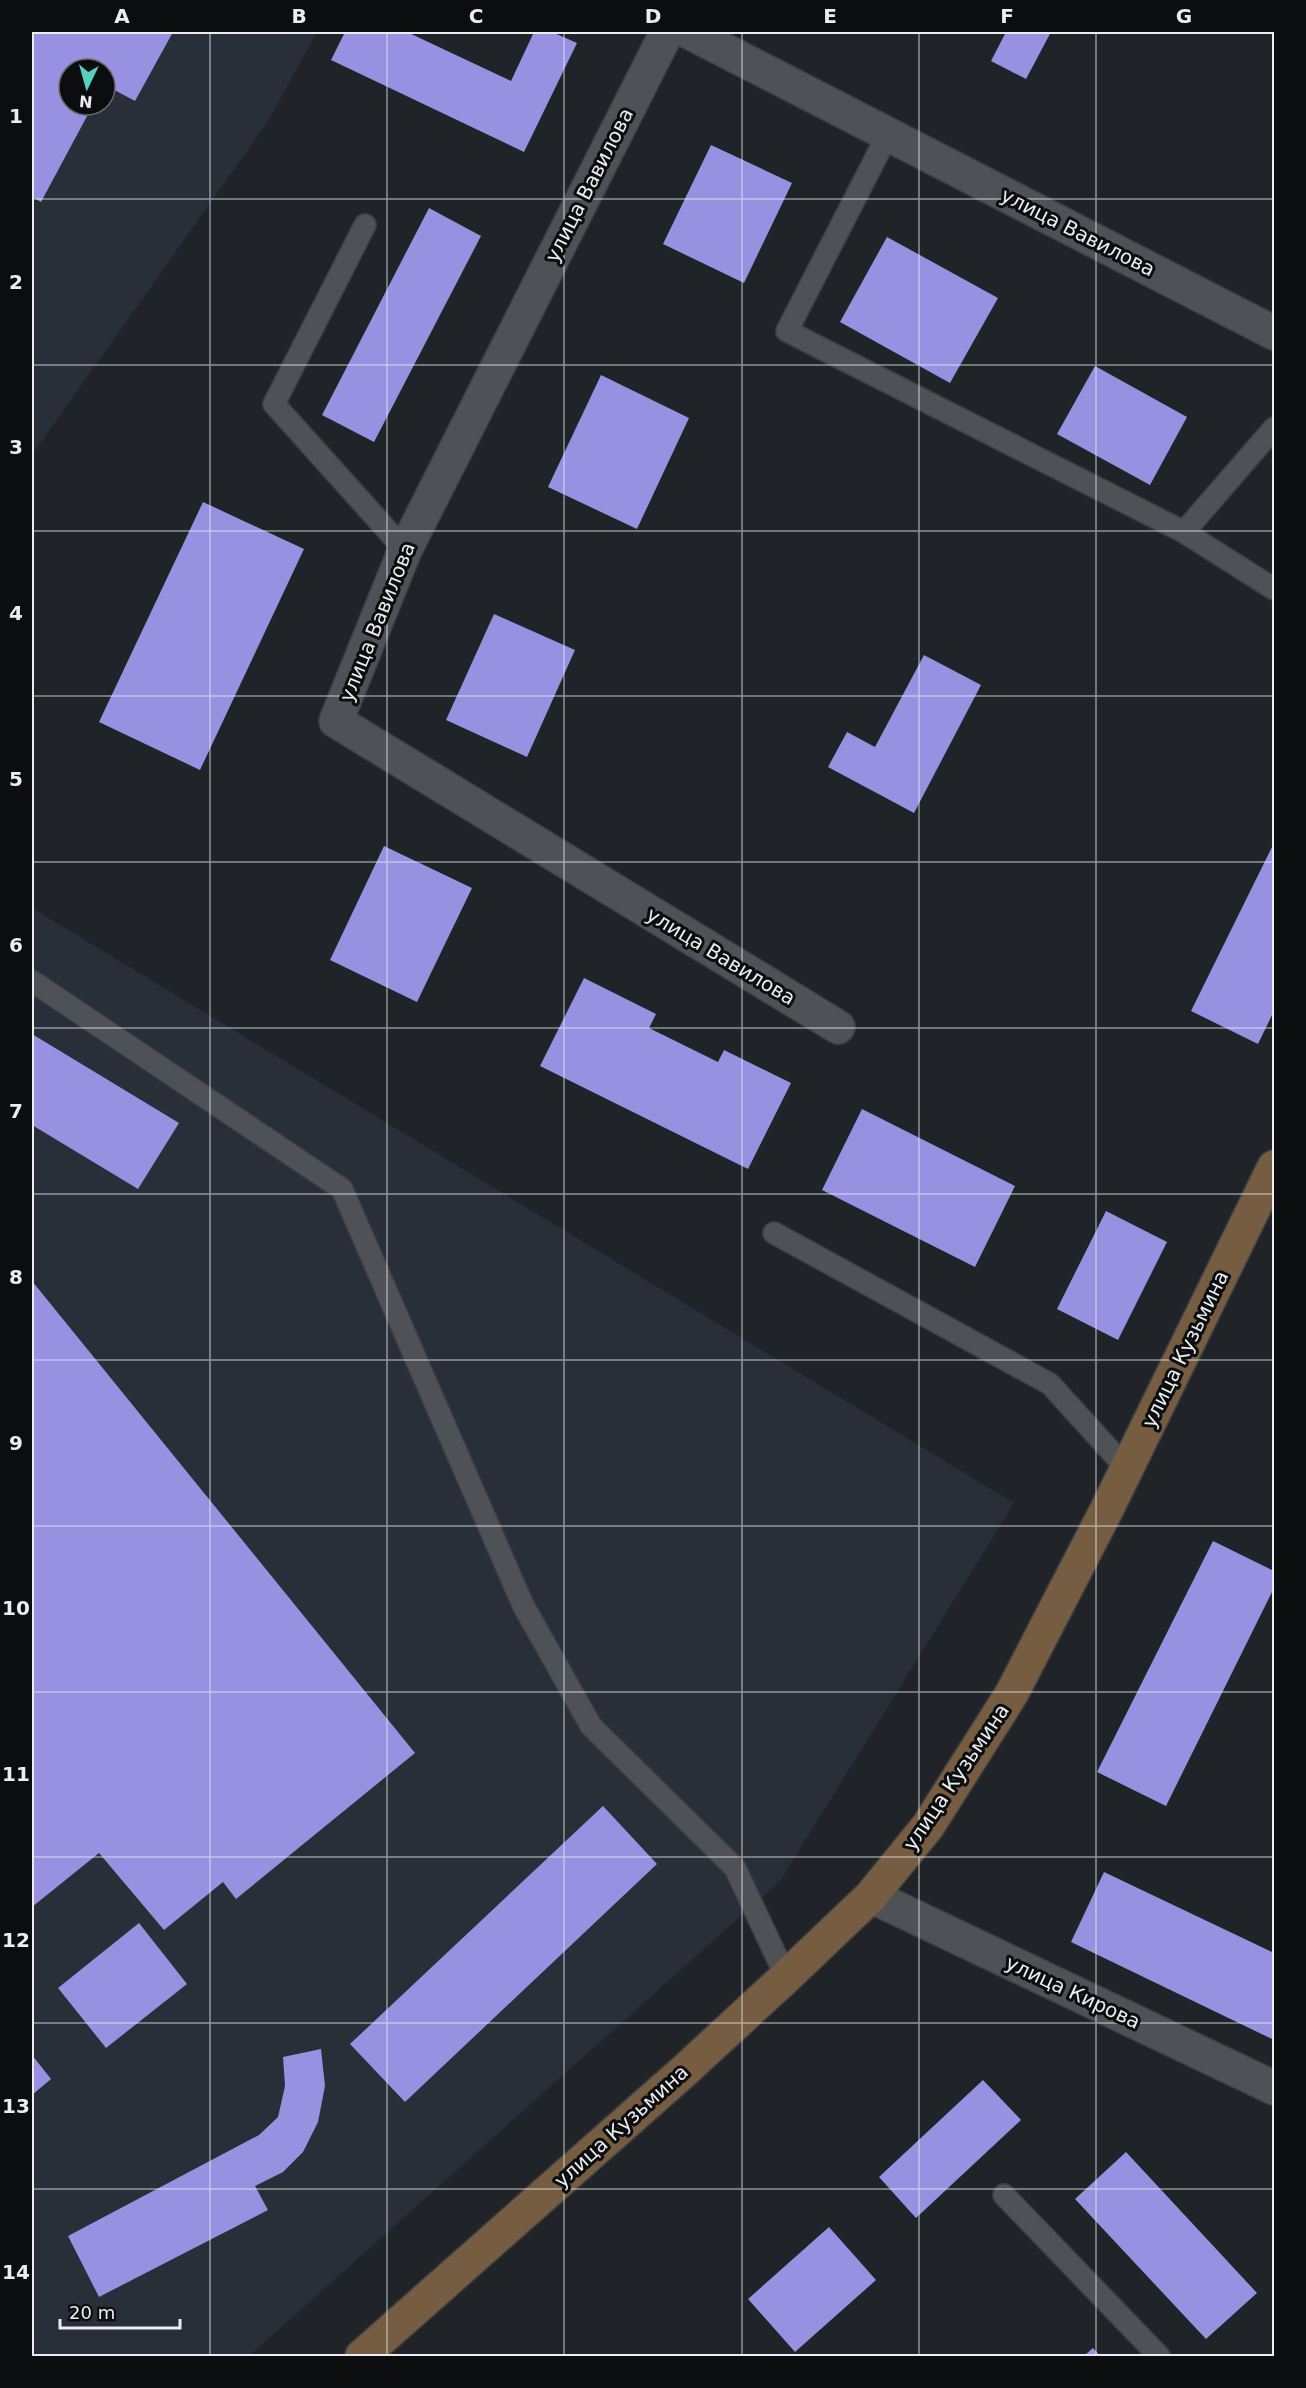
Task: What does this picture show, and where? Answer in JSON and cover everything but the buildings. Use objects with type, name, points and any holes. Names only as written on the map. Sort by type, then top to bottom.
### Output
[{"type":"main road","name":"улица Кузьмина","points":[[362,2356],[786,1977],[871,1896],[928,1826],[1012,1693],[1127,1469],[1275,1167]]},
{"type":"street","name":"улица Вавилова","points":[[667,32],[405,550],[336,721],[838,1027]]},
{"type":"street","name":"улица Вавилова","points":[[689,32],[1275,333]]},
{"type":"street","name":"улица Кирова","points":[[871,1896],[1275,2088]]},
{"type":"lane","points":[[888,134],[788,331],[1184,532],[1275,589]]},
{"type":"lane","points":[[365,225],[274,404],[405,550]]},
{"type":"lane","points":[[1184,532],[1275,428]]},
{"type":"lane","points":[[32,981],[342,1189],[522,1605],[591,1726],[735,1868],[786,1977]]},
{"type":"lane","points":[[774,1233],[1050,1384],[1127,1469]]},
{"type":"lane","points":[[1004,2195],[1159,2356]]},
{"type":"shaded area","points":[[32,32],[317,32],[268,121],[32,455]]},
{"type":"shaded area","points":[[32,908],[1014,1503],[780,1881],[249,2356],[32,2356]]}]
